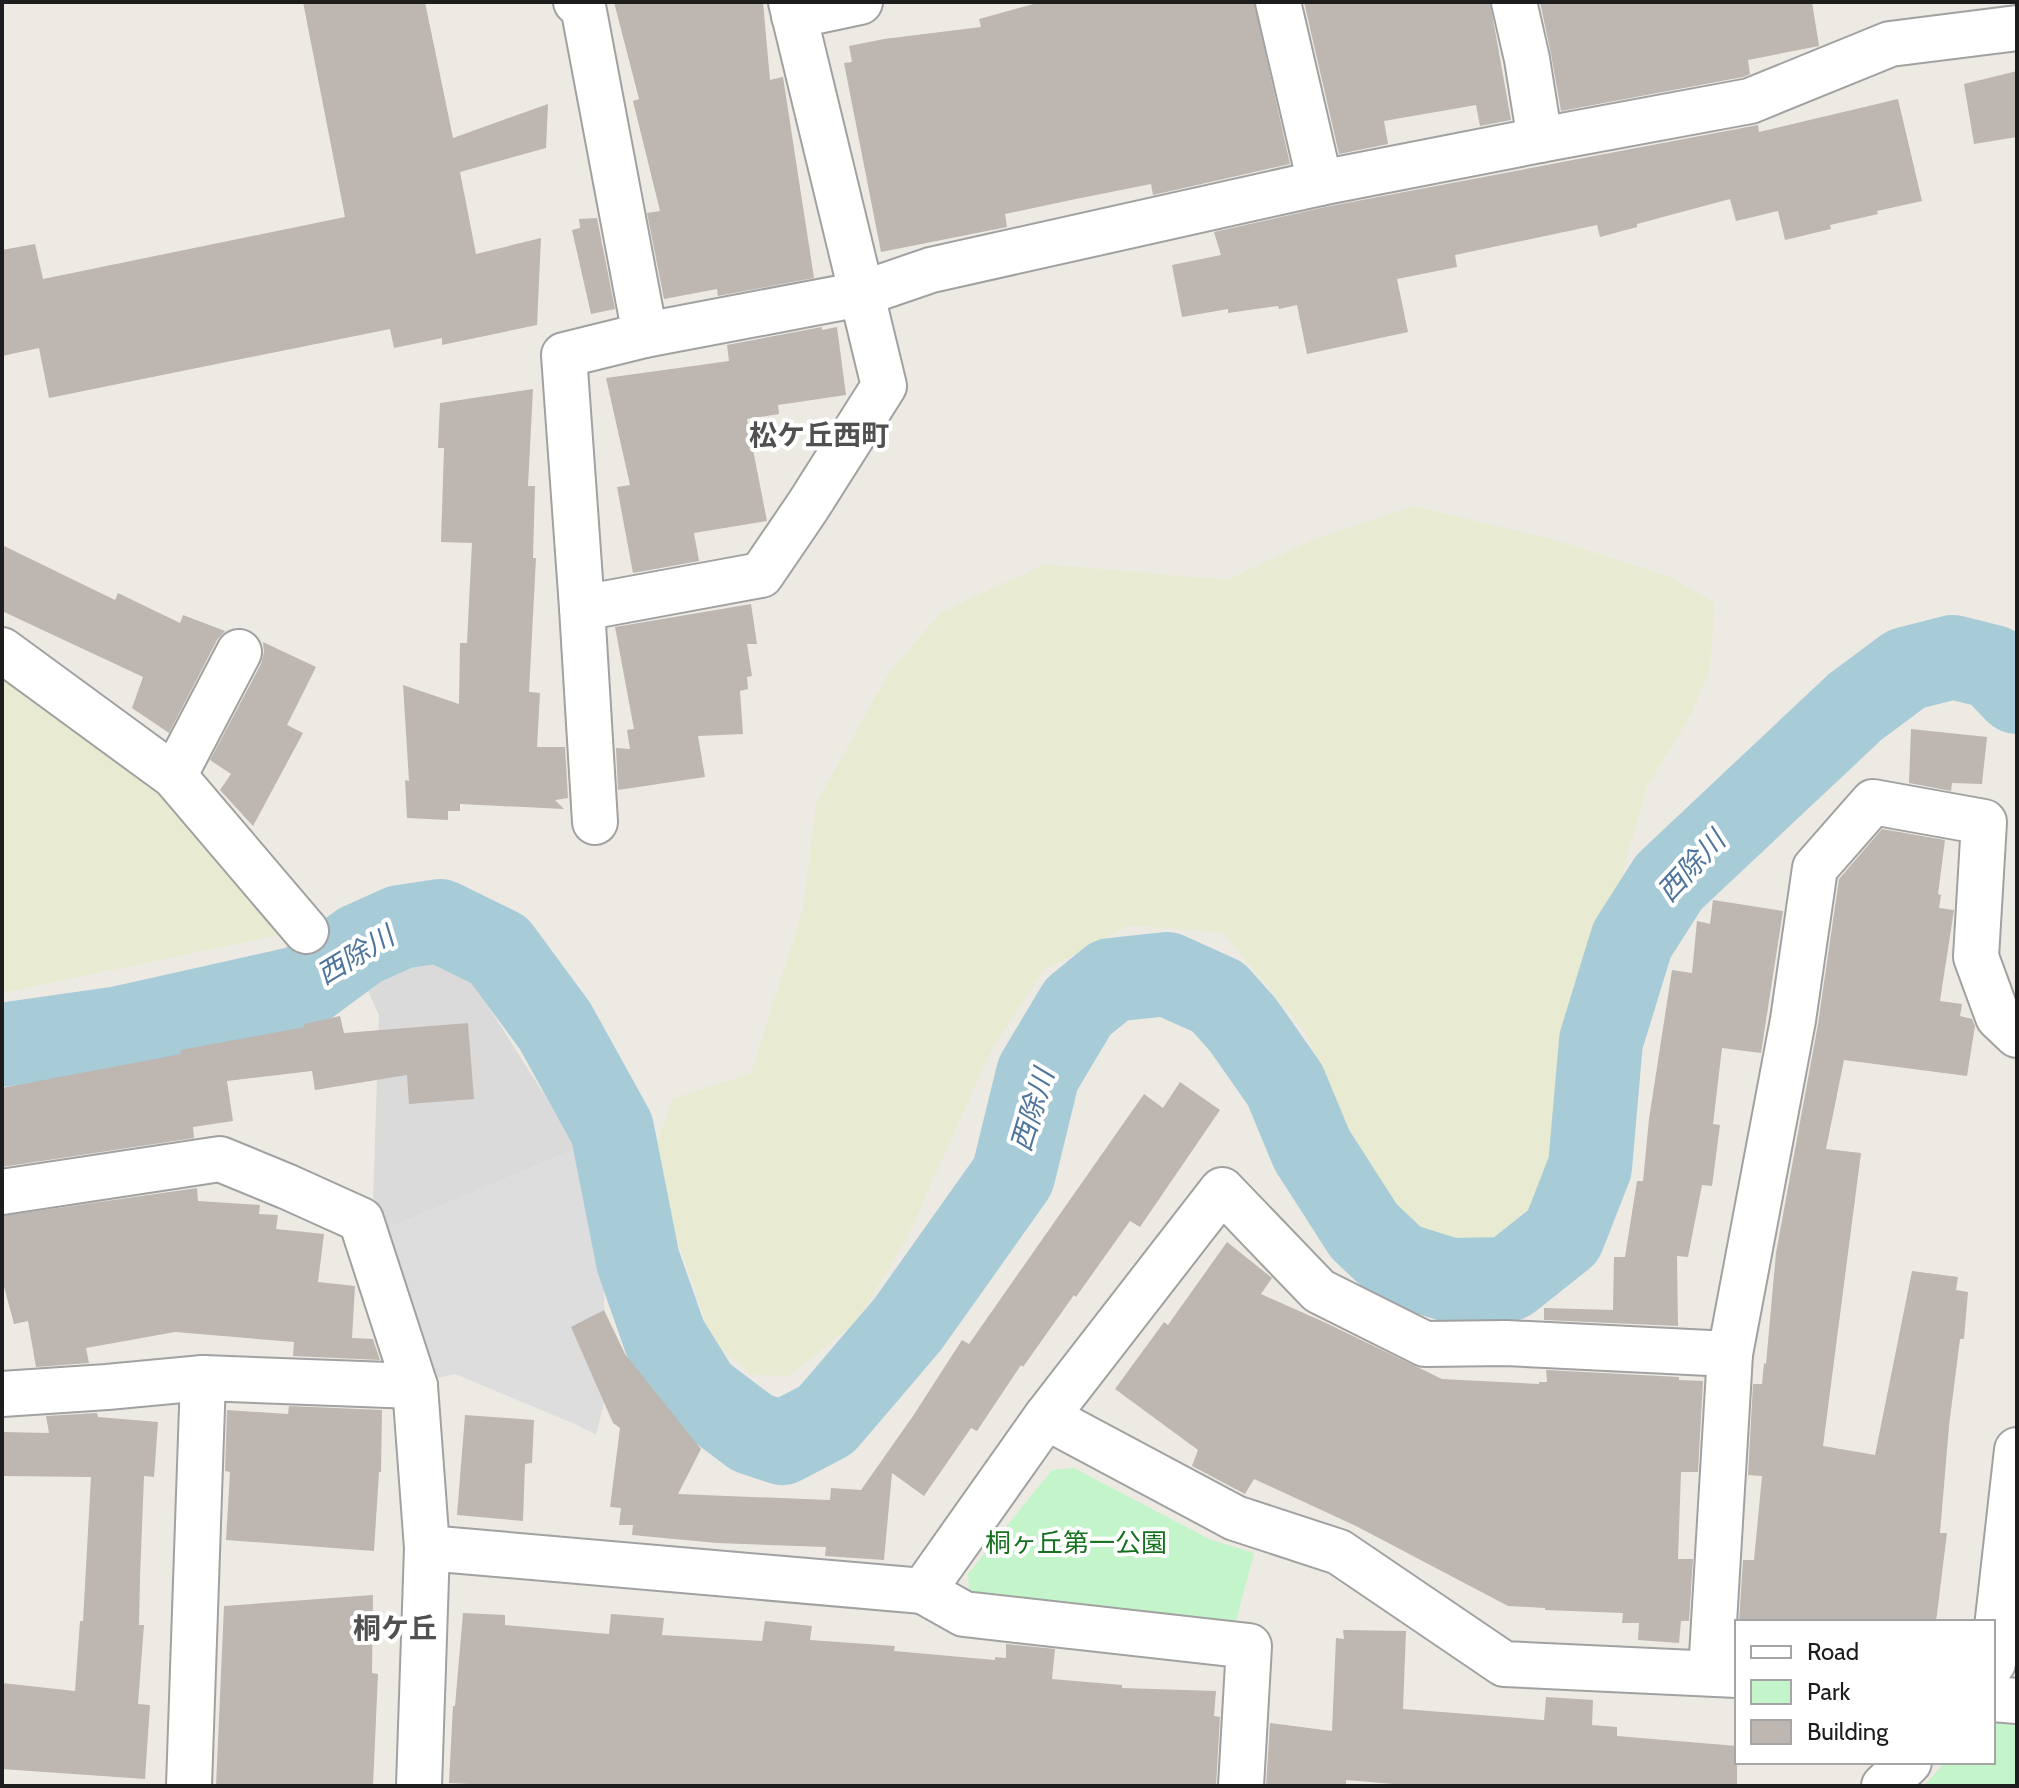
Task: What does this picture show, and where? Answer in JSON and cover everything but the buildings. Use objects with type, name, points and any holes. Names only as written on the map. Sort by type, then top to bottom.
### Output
[{"type":"street","points":[[582,608],[761,575],[884,386],[792,9],[860,2]]},
{"type":"street","points":[[1278,2],[1320,183]]},
{"type":"street","points":[[1514,2],[1540,140]]},
{"type":"street","points":[[583,3],[645,335]]},
{"type":"street","points":[[595,822],[564,355],[645,335],[861,294],[931,270],[1320,183],[1750,101],[1890,44],[2017,28]]},
{"type":"street","points":[[2,650],[174,776],[306,931]]},
{"type":"street","points":[[174,776],[239,652]]},
{"type":"street","points":[[1046,1417],[1235,1518],[1339,1552],[1504,1664],[1724,1674],[1730,1354],[1793,1020],[1815,868],[1873,802],[1984,822],[1976,957],[1998,1017],[2017,1035]]},
{"type":"street","points":[[2,1192],[220,1159],[361,1220],[415,1386],[427,1548],[419,1786]]},
{"type":"street","points":[[923,1591],[1046,1417],[1222,1190],[1319,1291],[1425,1344],[1506,1343],[1730,1354]]},
{"type":"street","points":[[2,1394],[203,1378],[415,1386]]},
{"type":"street","points":[[189,1786],[203,1378]]},
{"type":"street","points":[[1995,1645],[2017,1450]]},
{"type":"street","points":[[427,1548],[923,1591],[964,1614],[1249,1646],[1241,1786]]},
{"type":"street","points":[[1995,1699],[2017,1701]]},
{"type":"street","points":[[1884,1786],[1907,1764]]},
{"type":"shaded area","points":[[412,960],[448,963],[474,984],[578,1148],[386,1229],[373,1202],[379,1015],[367,989],[385,973]]},
{"type":"shaded area","points":[[578,1148],[605,1231],[604,1310],[572,1327],[615,1360],[596,1435],[455,1374],[438,1378],[386,1229]]},
{"type":"green space","points":[[1414,506],[1559,541],[1668,576],[1715,603],[1710,670],[1692,713],[1648,785],[1627,856],[1614,926],[1577,1024],[1555,1161],[1536,1202],[1486,1244],[1453,1246],[1429,1240],[1391,1214],[1361,1159],[1305,1032],[1223,933],[1130,925],[1043,971],[991,1051],[907,1238],[857,1321],[789,1376],[752,1375],[711,1339],[691,1276],[648,1169],[672,1099],[751,1073],[803,908],[816,804],[888,674],[941,612],[1046,564],[1226,580],[1315,539]]},
{"type":"green space","points":[[2,669],[158,794],[289,933],[2,993]]},
{"type":"green space","name":"桐ヶ丘第一公園","points":[[1074,1468],[1211,1540],[1254,1553],[1234,1629],[969,1593],[968,1574],[1052,1470]]},
{"type":"green space","points":[[1995,1723],[2017,1725],[2017,1786],[1924,1786],[1943,1764],[1995,1764]]},
{"type":"waterway","name":"西除川","points":[[2,1045],[120,1028],[303,987],[360,945],[400,927],[440,921],[499,950],[555,1026],[612,1129],[638,1261],[665,1338],[699,1393],[752,1433],[782,1443],[826,1420],[908,1324],[1013,1176],[1038,1074],[1078,1007],[1111,980],[1167,974],[1218,997],[1243,1025],[1285,1085],[1312,1150],[1364,1231],[1399,1264],[1450,1280],[1509,1279],[1563,1236],[1590,1167],[1601,1041],[1632,940],[1669,882],[1855,707],[1906,669],[1953,657],[1993,667],[2017,692]]},
{"type":"district","name":"松ケ丘西町","points":[[819,435]]},
{"type":"district","name":"桐ケ丘","points":[[395,1628]]}]
